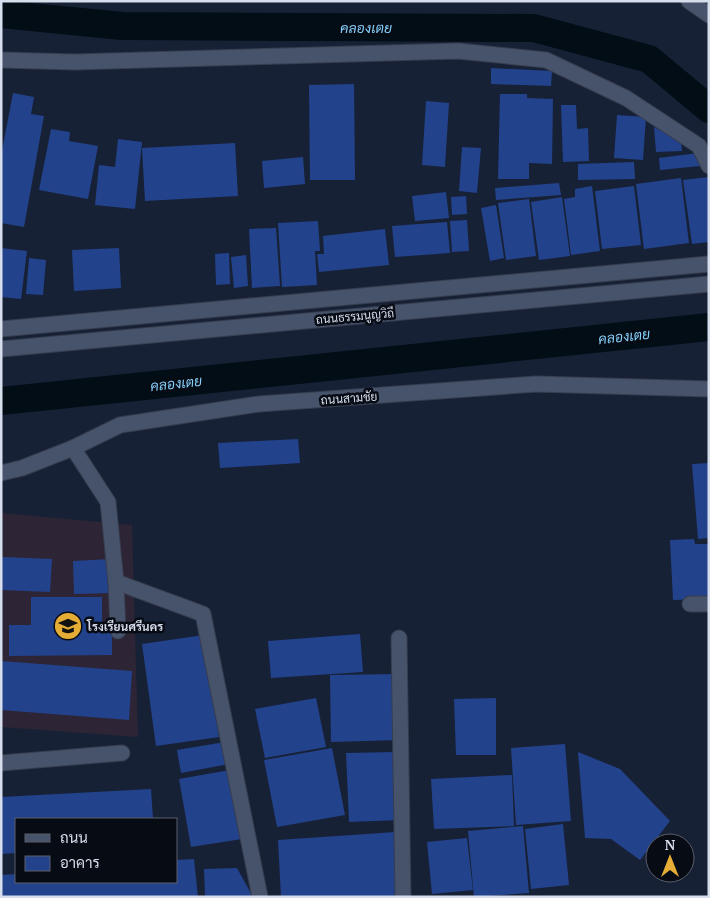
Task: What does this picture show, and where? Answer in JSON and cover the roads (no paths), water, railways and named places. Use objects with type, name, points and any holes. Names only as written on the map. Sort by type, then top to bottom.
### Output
[{"type":"street","points":[[689,1],[709,15]]},
{"type":"street","points":[[1,60],[75,62],[458,51],[546,60],[626,98],[699,146],[709,166]]},
{"type":"street","name":"ถนนธรรมนูญวิถี","points":[[1,329],[709,264]]},
{"type":"street","name":"ถนนธรรมนูญวิถี","points":[[1,349],[709,284]]},
{"type":"street","name":"ถนนสามชัย","points":[[1,473],[22,468],[73,448],[120,425],[259,404],[536,384],[709,389]]},
{"type":"street","points":[[73,448],[108,502],[116,582],[118,631]]},
{"type":"street","points":[[116,582],[203,614],[260,897]]},
{"type":"street","points":[[690,604],[709,604]]},
{"type":"street","points":[[398,638],[403,897]]},
{"type":"street","points":[[1,763],[122,754]]},
{"type":"waterway","name":"คลองเตย","points":[[1,14],[122,26],[534,28],[649,59],[709,109]]},
{"type":"waterway","name":"คลองเตย","points":[[1,401],[709,327]]},
{"type":"place","name":"โรงเรียนศรีนคร","points":[[68,626]]}]
